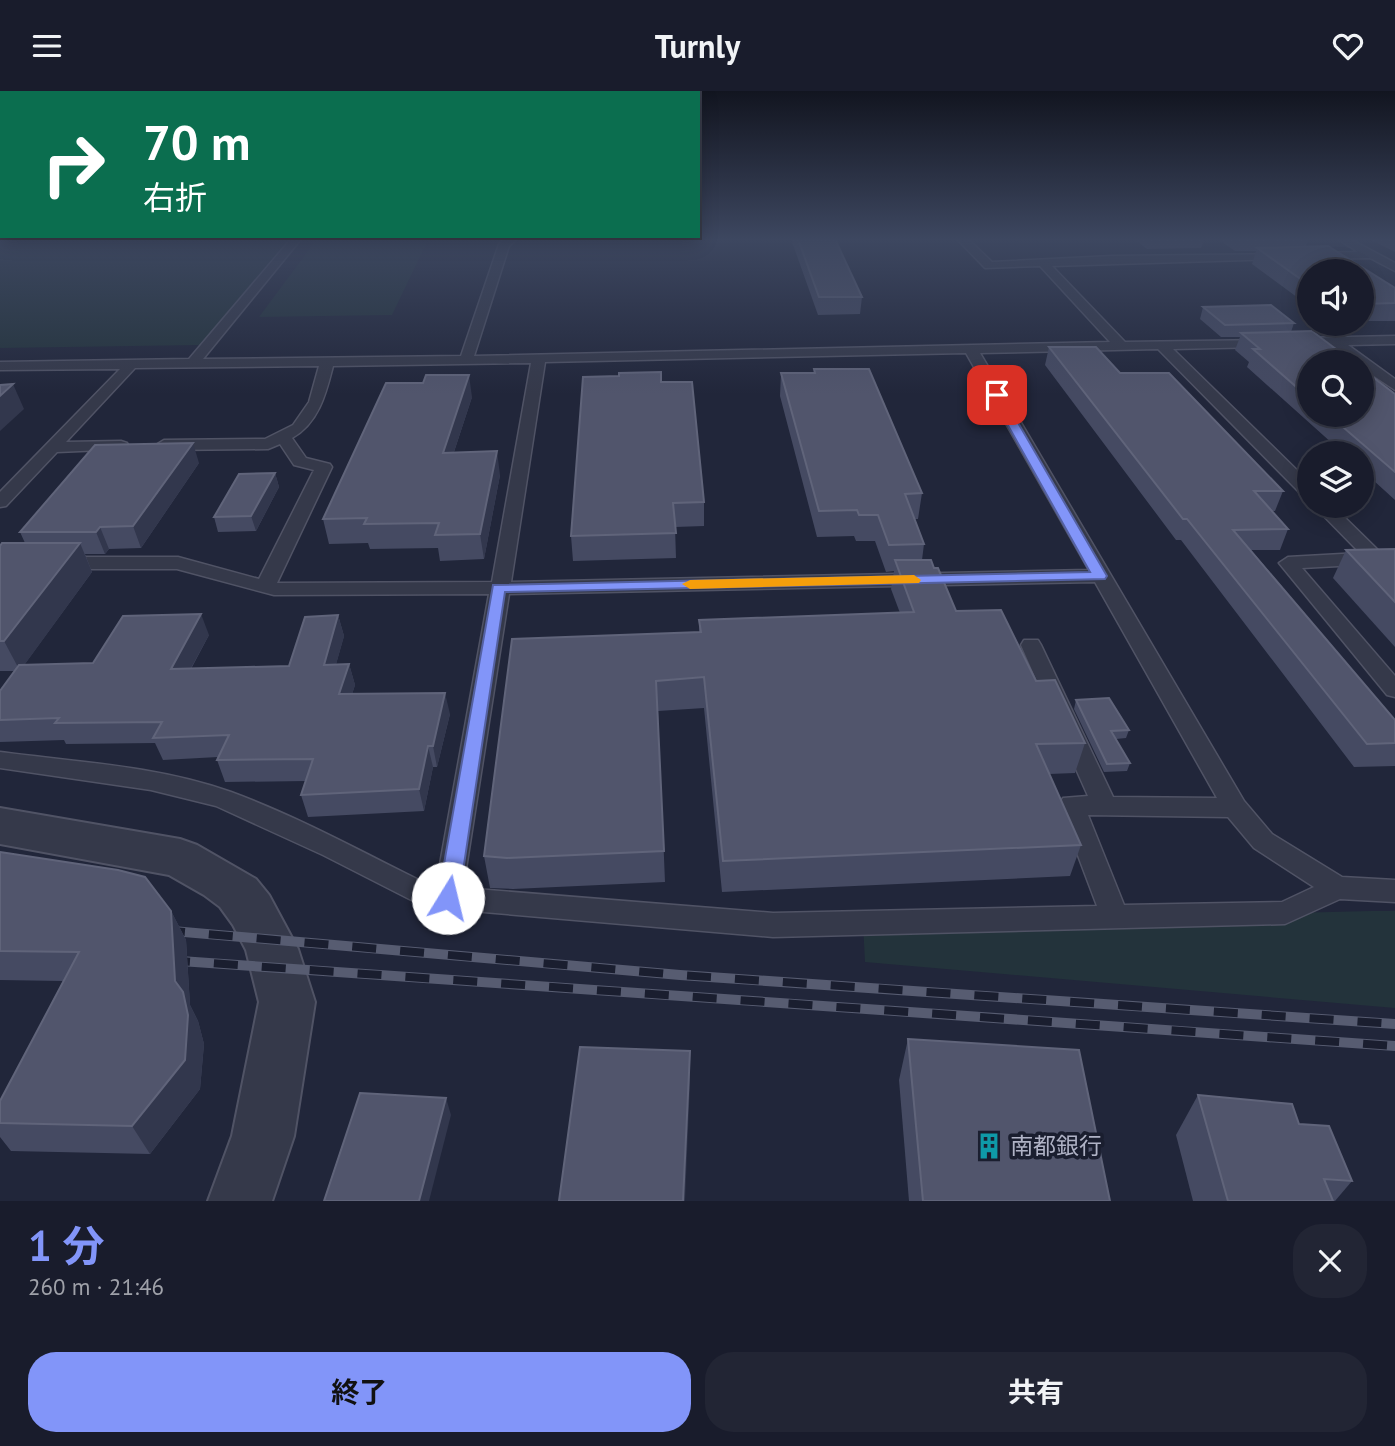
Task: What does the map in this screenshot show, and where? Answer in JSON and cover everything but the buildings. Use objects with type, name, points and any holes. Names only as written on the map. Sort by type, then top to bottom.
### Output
[{"type":"street","points":[[0,826],[180,858],[222,881],[238,893],[251,910],[271,949],[287,1002],[263,1136],[240,1201]]},
{"type":"lane","points":[[193,363],[253,291]]},
{"type":"lane","points":[[466,360],[489,291]]},
{"type":"lane","points":[[1069,291],[1121,346]]},
{"type":"lane","points":[[0,366],[466,360],[1395,340]]},
{"type":"lane","points":[[1335,342],[1395,386]]},
{"type":"lane","points":[[1161,345],[1297,480]]},
{"type":"lane","points":[[971,350],[1235,808],[1263,841],[1337,888]]},
{"type":"lane","points":[[448,898],[498,588],[539,358]]},
{"type":"lane","points":[[52,447],[268,443],[298,428],[316,402],[327,362]]},
{"type":"lane","points":[[0,502],[132,364]]},
{"type":"lane","points":[[265,587],[324,467],[300,463],[283,436]]},
{"type":"lane","points":[[1336,518],[1385,559]]},
{"type":"lane","points":[[1385,559],[1288,563],[1395,689]]},
{"type":"lane","points":[[41,563],[178,563],[274,589],[498,588],[1100,576]]},
{"type":"lane","points":[[1031,645],[1104,805]]},
{"type":"lane","points":[[0,760],[151,781],[223,799],[332,848],[425,896],[774,925],[1285,913],[1337,888],[1395,891]]},
{"type":"lane","points":[[1115,916],[1072,805],[1235,808]]},
{"type":"shaded area","points":[[0,291],[246,291],[200,345],[0,348]]},
{"type":"shaded area","points":[[278,291],[404,291],[392,315],[259,317]]},
{"type":"shaded area","points":[[1395,911],[1395,1008],[865,962],[863,923]]},
{"type":"railway","points":[[161,930],[680,975],[1395,1024]]},
{"type":"railway","points":[[166,960],[1395,1046]]},
{"type":"slow traffic","points":[[690,584],[914,580]]},
{"type":"place","name":"南都銀行","points":[[989,1146]]},
{"type":"route","points":[[448,898],[498,588],[1100,576],[997,395]]}]
